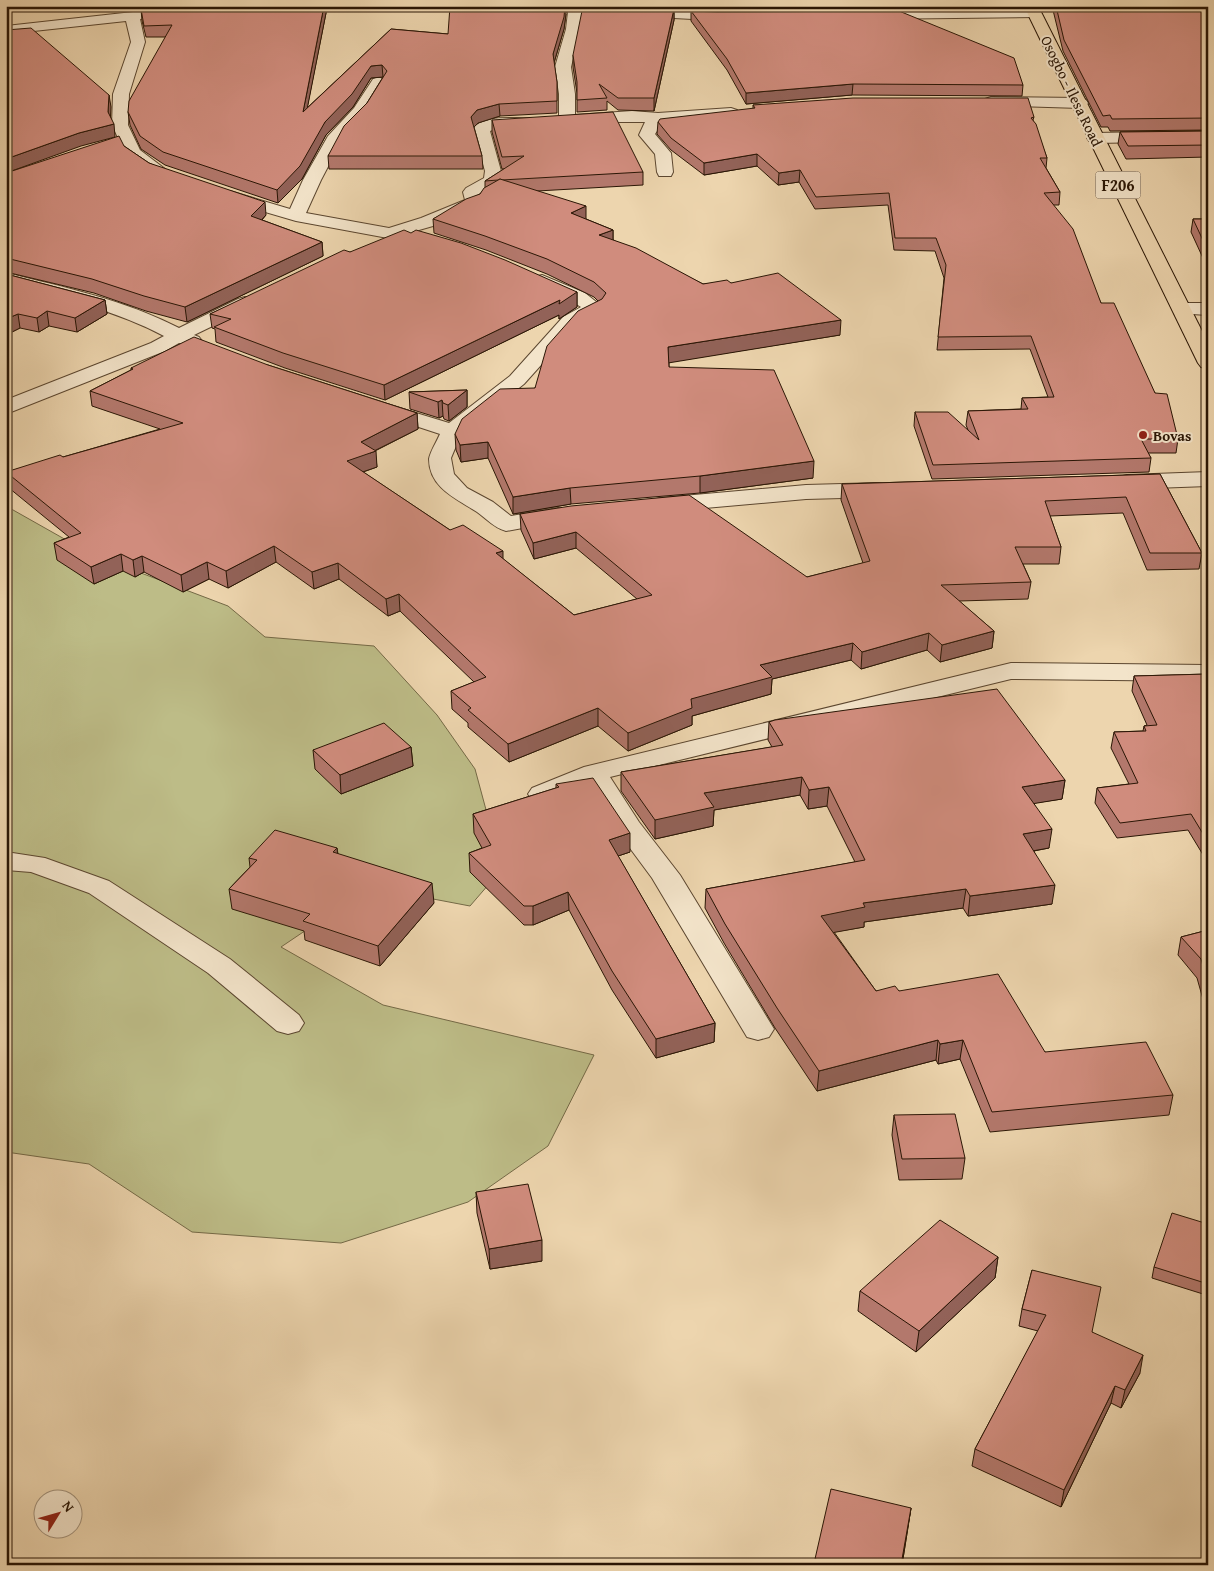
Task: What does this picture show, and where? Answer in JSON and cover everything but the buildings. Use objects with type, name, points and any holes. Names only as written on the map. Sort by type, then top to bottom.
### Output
[{"type":"main road","name":"Osogbo - Ilesa Road","points":[[1032,10],[1208,363]]},
{"type":"street","points":[[535,6],[717,17],[744,16]]},
{"type":"street","points":[[555,121],[567,94],[563,67],[573,29],[575,9]]},
{"type":"street","points":[[859,15],[1032,10]]},
{"type":"street","points":[[6,30],[162,13]]},
{"type":"street","points":[[132,15],[138,42],[124,80],[119,109],[118,143],[158,171],[181,178]]},
{"type":"street","points":[[296,216],[312,180],[336,136],[360,111],[378,82]]},
{"type":"street","points":[[974,102],[1080,103]]},
{"type":"street","points":[[215,190],[259,206],[296,216],[390,233],[424,230],[474,202],[472,192],[492,180],[493,170],[481,129],[484,126],[632,116],[658,118],[742,112]]},
{"type":"street","points":[[658,118],[651,125],[647,135],[663,153],[665,172]]},
{"type":"street","points":[[1095,138],[1208,136]]},
{"type":"street","points":[[424,230],[447,246]]},
{"type":"street","points":[[364,246],[390,233]]},
{"type":"street","points":[[527,275],[578,297],[594,308],[570,322],[518,380],[452,431],[440,458],[443,475],[459,493],[485,507],[506,524],[581,512]]},
{"type":"street","points":[[6,279],[107,306],[152,322],[176,336],[211,348]]},
{"type":"street","points":[[6,408],[158,347],[176,336],[257,297]]},
{"type":"street","points":[[1182,309],[1208,309]]},
{"type":"street","points":[[367,404],[452,431]]},
{"type":"street","points":[[1104,483],[1208,479]]},
{"type":"street","points":[[640,507],[806,492],[896,489]]},
{"type":"street","points":[[520,803],[594,773],[1011,671],[1208,673]]},
{"type":"street","points":[[594,773],[628,826],[665,875],[758,1029]]},
{"type":"street","points":[[6,861],[35,864],[99,887],[219,966],[288,1023]]},
{"type":"shaded area","points":[[6,506],[91,554],[228,606],[265,637],[374,646],[437,715],[475,769],[502,869],[470,906],[370,887],[281,947],[383,1005],[594,1055],[548,1146],[468,1202],[341,1243],[192,1232],[89,1164],[6,1152]]},
{"type":"place","name":"Bovas","points":[[1143,435]]}]
